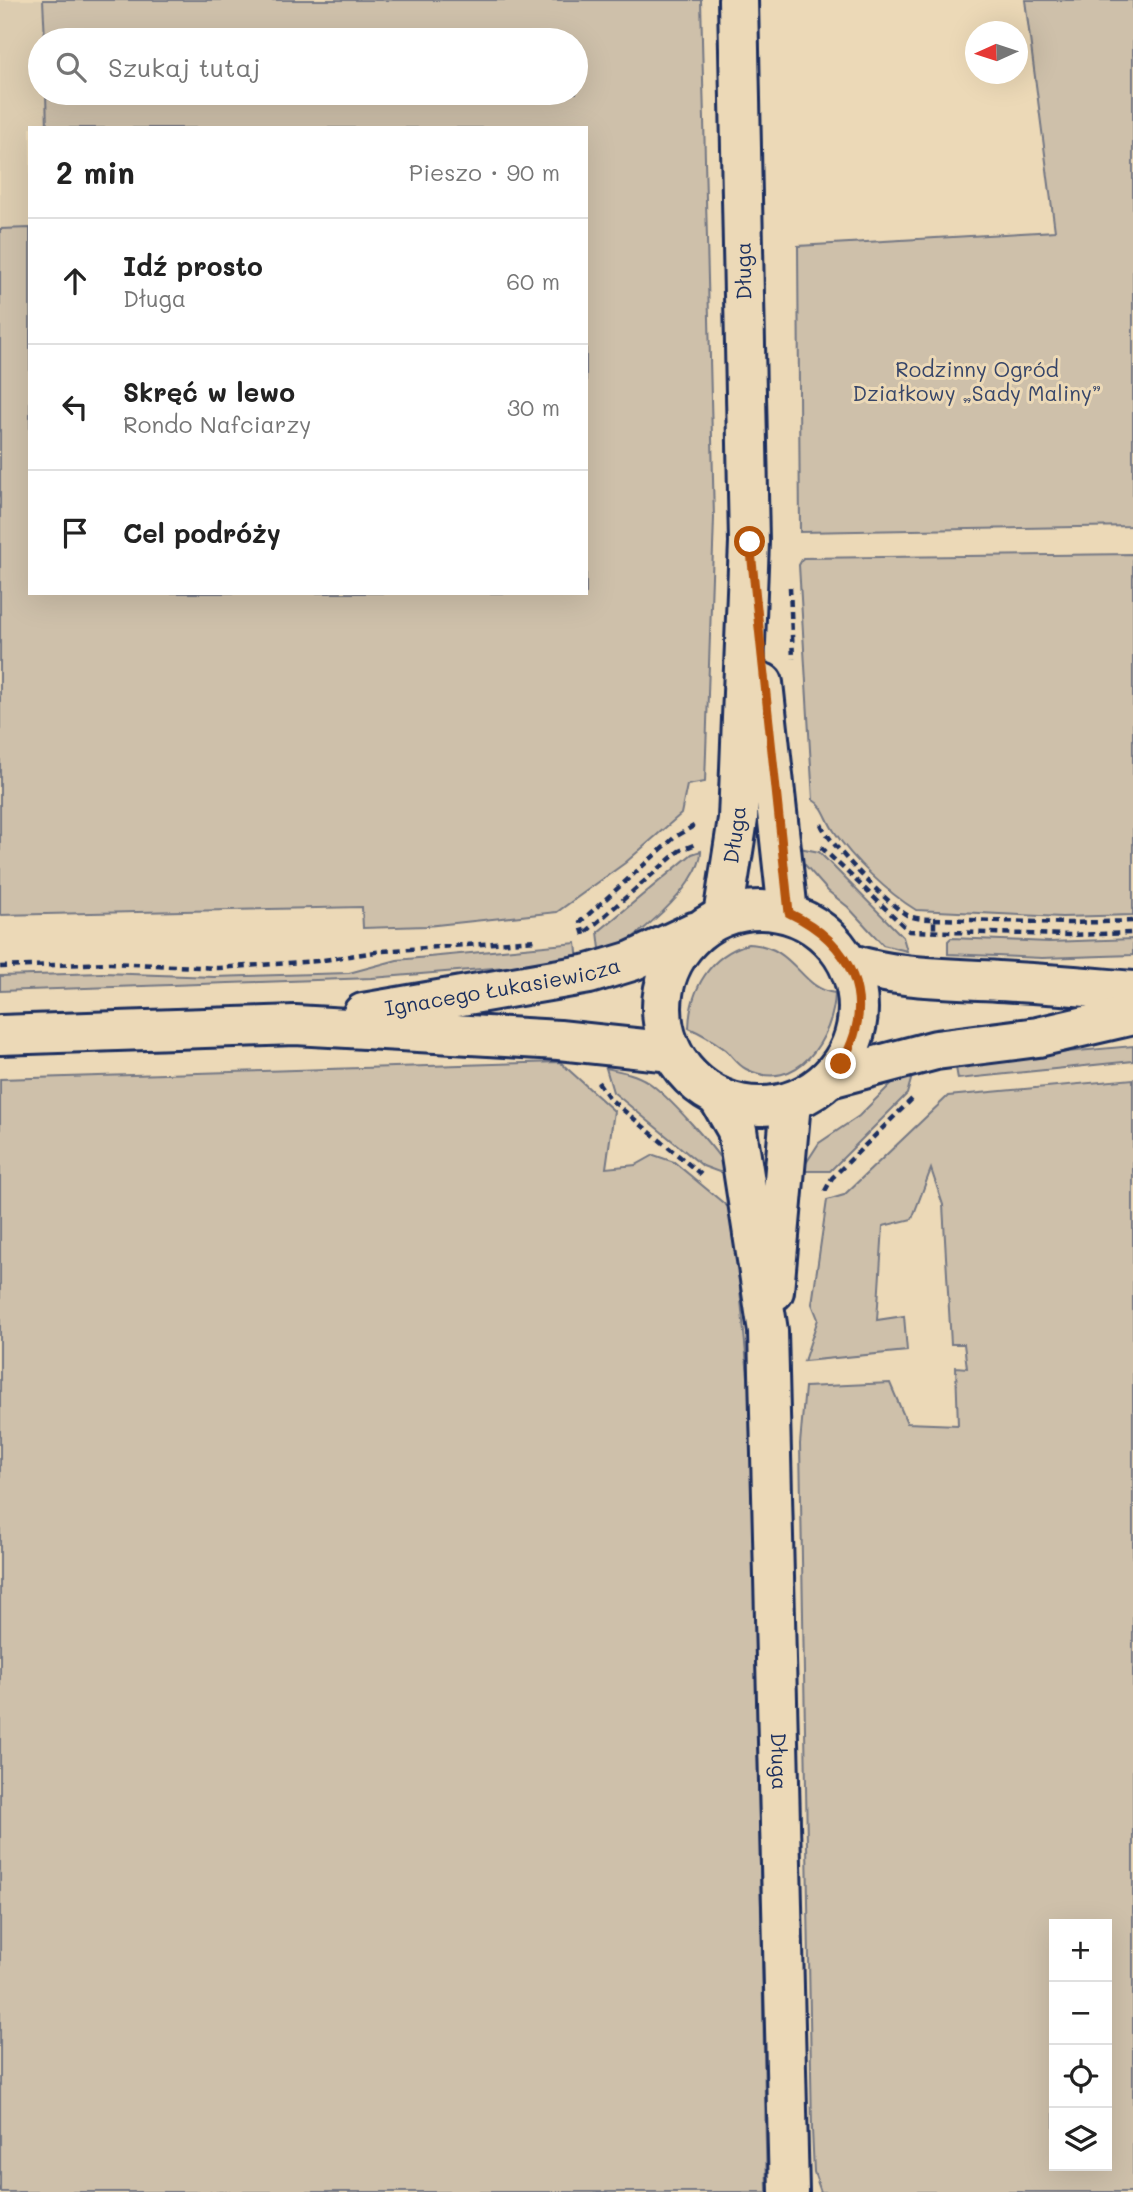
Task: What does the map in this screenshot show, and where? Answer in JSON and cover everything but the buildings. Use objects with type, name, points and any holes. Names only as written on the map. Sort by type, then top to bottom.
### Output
[{"type":"main road","name":"Długa","points":[[712,922],[734,842],[750,542],[738,0]]},
{"type":"main road","name":"Długa","points":[[750,542],[779,838],[789,913]]},
{"type":"main road","points":[[762,909],[789,913],[813,925],[833,941],[848,963],[856,988],[858,1015],[850,1049],[830,1078],[818,1088],[790,1102],[767,1107],[742,1105],[718,1097],[684,1070],[672,1052],[662,1018],[664,985],[678,953],[712,922],[762,909]]},
{"type":"main road","name":"Ignacego Łukasiewicza","points":[[295,1025],[589,974],[632,961],[712,922]]},
{"type":"main road","points":[[848,963],[877,972],[915,978],[1051,984],[1133,991]]},
{"type":"main road","points":[[830,1078],[936,1049],[1038,1037],[1133,1015]]},
{"type":"main road","name":"Ignacego Łukasiewicza","points":[[0,1035],[295,1025],[559,1040],[672,1052]]},
{"type":"main road","points":[[718,1097],[737,1130],[768,1331]]},
{"type":"main road","points":[[768,1331],[780,1242],[790,1102]]},
{"type":"main road","name":"Długa","points":[[768,1331],[789,2192]]},
{"type":"path","points":[[779,838],[804,839],[819,845],[897,922],[915,932],[1069,935],[1133,933]]},
{"type":"path","points":[[576,936],[600,922],[679,851],[698,844],[734,842]]},
{"type":"path","points":[[934,919],[1069,923],[1133,921]]},
{"type":"path","points":[[915,932],[915,978]]},
{"type":"path","points":[[0,967],[111,963],[218,968],[317,961],[382,951],[548,940]]},
{"type":"path","points":[[821,1198],[832,1178],[917,1092],[917,1055]]},
{"type":"shaded area","points":[[0,0],[43,0],[44,28],[28,28],[28,105],[46,105],[47,126],[28,126],[28,228],[0,229]]},
{"type":"green space","points":[[43,0],[701,0],[714,518],[705,782],[687,785],[681,814],[625,863],[557,912],[427,926],[363,928],[362,907],[0,915],[0,229],[28,228],[28,595],[588,595],[588,126],[47,126],[46,105],[588,105],[588,28],[44,28]]},
{"type":"green space","name":"Rodzinny Ogród Działkowy „Sady Maliny”","points":[[1025,0],[1133,0],[1133,526],[800,532],[798,246],[1055,231]]},
{"type":"green space","points":[[1133,554],[1133,915],[1062,917],[916,910],[860,864],[813,800],[799,565],[803,558]]},
{"type":"green space","points":[[795,847],[819,852],[903,937],[907,951],[883,945],[848,907],[828,891],[799,858]]},
{"type":"green space","points":[[701,851],[690,880],[663,912],[614,951],[601,957],[598,932],[692,854]]},
{"type":"green space","points":[[951,938],[1049,942],[1133,939],[1133,955],[1042,958],[948,954],[948,941]]},
{"type":"green space","points":[[576,943],[578,961],[372,978],[0,991],[0,976],[103,973],[214,977],[349,973],[397,960]]},
{"type":"green space","points":[[748,944],[764,946],[777,952],[813,984],[835,993],[828,1027],[820,1043],[796,1068],[781,1074],[764,1075],[746,1069],[722,1047],[689,1028],[693,1000],[705,975],[723,956]]},
{"type":"green space","points":[[1133,1046],[1133,1061],[958,1079],[955,1062]]},
{"type":"green space","points":[[560,1062],[614,1111],[606,1168],[636,1165],[654,1155],[674,1162],[733,1211],[750,1399],[767,2192],[0,2192],[0,1079]]},
{"type":"green space","points":[[606,1068],[638,1077],[656,1088],[703,1137],[728,1171],[719,1172],[703,1166],[613,1092]]},
{"type":"green space","points":[[914,1069],[907,1094],[830,1171],[801,1171],[819,1143],[859,1116],[899,1076]]},
{"type":"green space","points":[[1133,1079],[1133,2192],[821,2192],[814,2172],[800,1444],[805,1387],[890,1383],[907,1423],[958,1425],[956,1367],[967,1368],[964,1344],[951,1344],[943,1205],[931,1169],[912,1219],[883,1226],[877,1320],[904,1316],[907,1351],[804,1361],[818,1319],[812,1304],[827,1200],[844,1195],[948,1096]]},
{"type":"route","points":[[750,542],[776,817],[789,913],[813,925],[833,941],[855,979],[858,1015],[850,1049],[841,1064]]}]
